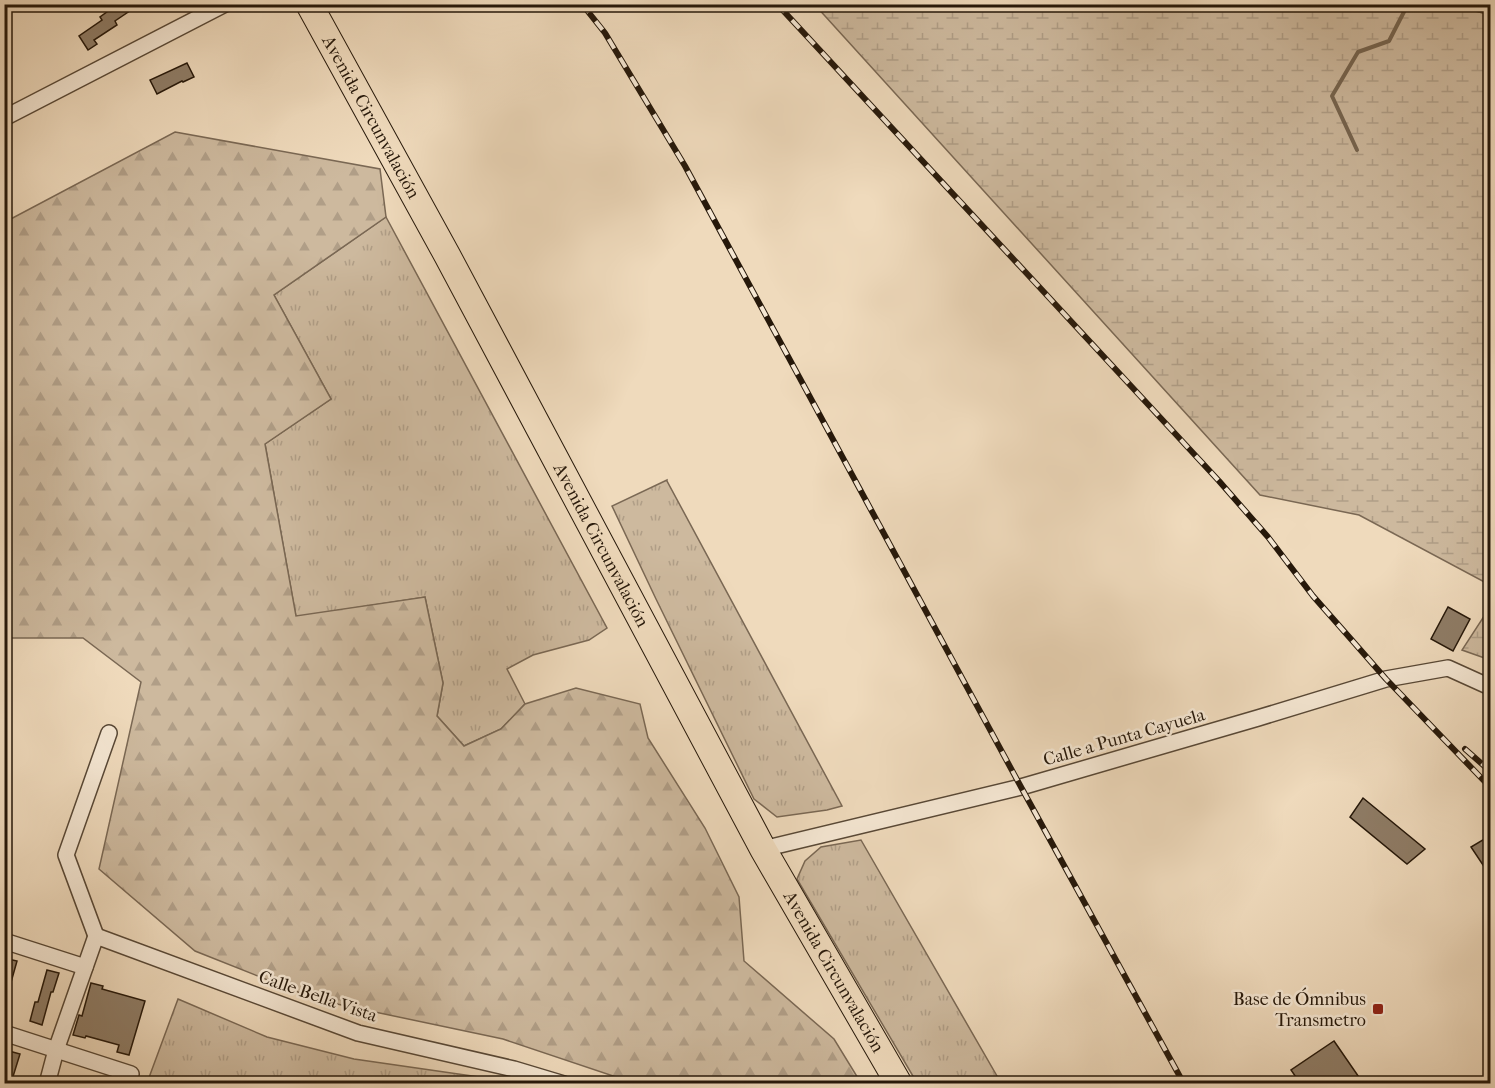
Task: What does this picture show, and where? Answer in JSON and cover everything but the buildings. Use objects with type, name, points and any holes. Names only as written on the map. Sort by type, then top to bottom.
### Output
[{"type":"highway","name":"Avenida Circunvalación","points":[[309,4],[469,297],[764,849],[899,1083]]},
{"type":"street","points":[[4,118],[225,4]]},
{"type":"street","name":"Calle a Punta Cayuela","points":[[764,849],[1021,787],[1386,679],[1448,668],[1491,687]]},
{"type":"street","points":[[46,1083],[96,936],[66,855],[109,734]]},
{"type":"street","name":"Calle Bella Vista","points":[[96,936],[358,1033],[514,1069],[564,1083]]},
{"type":"street","points":[[4,941],[85,967]]},
{"type":"street","points":[[4,1033],[131,1074]]},
{"type":"green space","points":[[1453,4],[1490,15],[1490,585],[1359,515],[1260,495],[815,5]]},
{"type":"green space","points":[[175,132],[380,169],[386,217],[274,295],[331,399],[265,444],[296,616],[425,597],[443,683],[437,716],[464,746],[501,729],[525,704],[576,688],[640,704],[648,738],[705,828],[739,897],[744,961],[834,1039],[861,1083],[634,1083],[503,1039],[318,1000],[195,951],[99,869],[141,682],[83,638],[5,638],[5,222]]},
{"type":"green space","points":[[386,217],[607,628],[589,640],[533,655],[507,669],[525,704],[501,729],[464,746],[437,716],[443,683],[425,597],[296,617],[265,444],[331,399],[274,295]]},
{"type":"green space","points":[[667,480],[842,806],[777,817],[754,799],[612,506]]},
{"type":"green space","points":[[1490,607],[1490,660],[1462,650]]},
{"type":"green space","points":[[861,840],[1001,1083],[917,1083],[797,879],[805,861],[821,847]]},
{"type":"green space","points":[[178,999],[267,1037],[354,1059],[486,1078],[501,1083],[147,1083]]},
{"type":"water","points":[[1453,5],[1490,5],[1490,15]]},
{"type":"waterway","points":[[1357,150],[1332,96],[1358,52],[1389,41],[1408,4]]},
{"type":"railway","points":[[582,4],[605,33],[685,166],[1184,1084]]},
{"type":"railway","points":[[777,4],[1219,481],[1268,537],[1313,596],[1386,679],[1490,787]]},
{"type":"railway","points":[[1465,749],[1490,771]]},
{"type":"place","name":"Base de Ómnibus Transmetro","points":[[1378,1009]]}]
